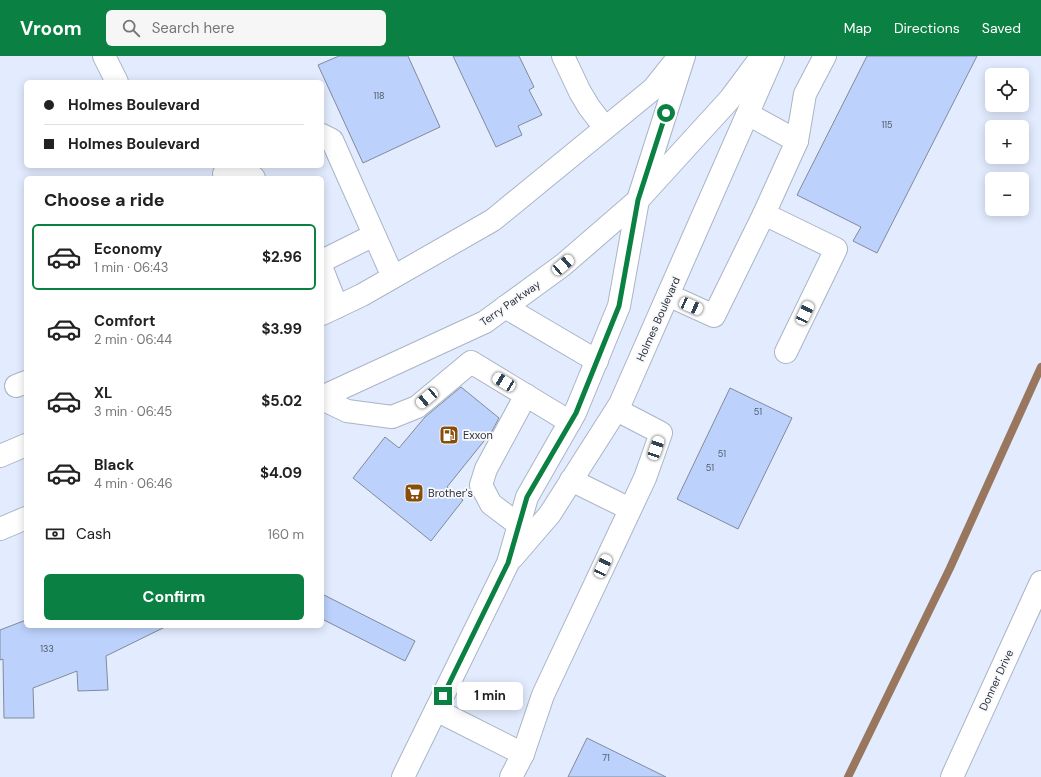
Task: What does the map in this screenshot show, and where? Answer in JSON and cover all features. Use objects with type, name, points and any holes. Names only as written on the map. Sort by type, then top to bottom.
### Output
[{"type":"street","points":[[104,56],[116,80]]},
{"type":"street","points":[[563,56],[580,92],[605,128]]},
{"type":"street","name":"Terry Parkway","points":[[324,397],[485,322],[563,265],[638,200],[730,99],[762,56]]},
{"type":"street","name":"Holmes Boulevard","points":[[508,563],[550,514],[617,410],[773,56]]},
{"type":"street","points":[[668,295],[714,316],[764,214],[797,141],[805,94],[825,56]]},
{"type":"street","points":[[324,279],[330,310],[362,295],[493,220],[653,89],[675,58]]},
{"type":"street","name":"Holmes Boulevard","points":[[403,777],[508,563],[527,497],[576,413],[619,306],[638,200],[675,58]]},
{"type":"street","points":[[748,114],[797,141]]},
{"type":"street","points":[[327,138],[374,234],[393,277]]},
{"type":"street","points":[[764,214],[836,249],[786,352]]},
{"type":"street","points":[[324,261],[374,234]]},
{"type":"street","points":[[505,307],[597,361]]},
{"type":"street","points":[[458,335],[470,362],[570,422]]},
{"type":"street","points":[[324,399],[347,411],[392,417],[417,407],[470,362]]},
{"type":"street","points":[[519,525],[491,504],[481,485],[486,469],[526,396]]},
{"type":"street","points":[[511,777],[523,754],[543,695],[645,478],[661,433],[617,410]]},
{"type":"street","points":[[0,456],[24,446]]},
{"type":"street","points":[[571,480],[630,509]]},
{"type":"street","points":[[0,529],[24,519]]},
{"type":"street","name":"Donner Drive","points":[[952,777],[1041,582]]},
{"type":"street","points":[[436,710],[523,754]]},
{"type":"building","points":[[339,56],[408,56],[440,127],[363,163],[318,65]]},
{"type":"building","points":[[453,56],[519,56],[534,87],[529,90],[542,115],[518,126],[522,135],[496,147]]},
{"type":"building","points":[[867,56],[977,56],[877,253],[853,241],[861,227],[797,195]]},
{"type":"building","points":[[461,387],[499,418],[492,431],[447,487],[463,500],[431,541],[353,478],[385,437],[399,448],[425,417]]},
{"type":"building","points":[[730,388],[792,418],[738,529],[677,499]]},
{"type":"building","points":[[324,595],[415,641],[405,661],[324,620]]},
{"type":"building","points":[[24,621],[24,628],[163,628],[106,656],[108,690],[78,691],[77,671],[33,688],[34,718],[4,718],[3,659],[0,660],[0,630]]},
{"type":"building","points":[[587,738],[666,777],[568,777]]},
{"type":"waterway","points":[[848,777],[950,568],[1041,367]]},
{"type":"place","name":"Exxon","points":[[449,435]]},
{"type":"place","name":"Brother's","points":[[414,493]]},
{"type":"route","points":[[443,696],[508,563],[527,497],[576,413],[619,306],[638,200],[666,113]]}]
